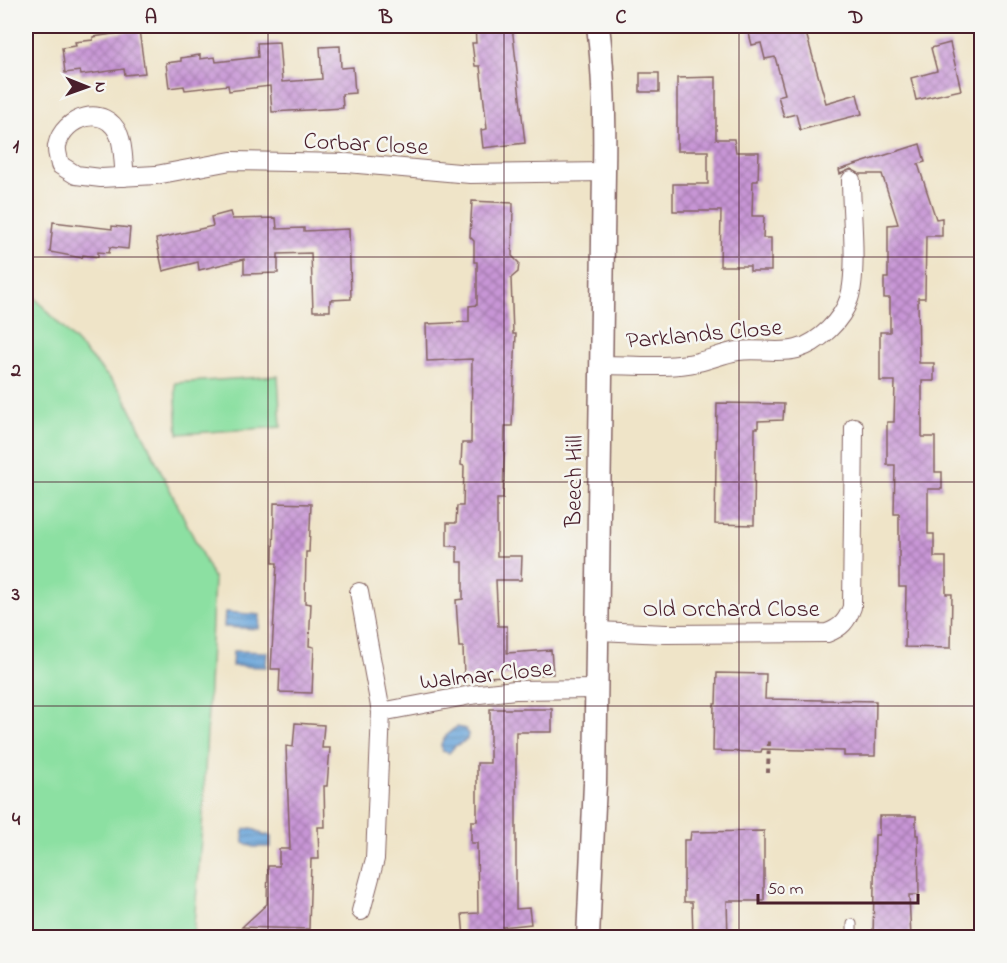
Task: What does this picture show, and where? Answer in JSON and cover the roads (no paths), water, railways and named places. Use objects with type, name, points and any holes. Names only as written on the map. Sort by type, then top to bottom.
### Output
[{"type":"street","name":"Beech Hill","points":[[588,938],[594,826],[605,118],[598,26]]},
{"type":"street","name":"Corbar Close","points":[[125,177],[156,175],[231,161],[347,163],[470,174],[604,172]]},
{"type":"street","name":"Parklands Close","points":[[602,365],[661,365],[698,362],[740,350],[798,349],[813,341],[833,325],[849,299],[852,272],[851,180]]},
{"type":"street","name":"Old Orchard Close","points":[[597,631],[666,634],[827,633],[838,629],[848,618],[852,607],[854,427]]},
{"type":"street","points":[[358,592],[381,712],[375,859],[361,911]]},
{"type":"street","name":"Walmar Close","points":[[381,712],[471,695],[515,690],[596,689]]},
{"type":"lane","points":[[852,924],[852,938]]},
{"type":"water","points":[[225,612],[260,615],[259,629],[224,627]]},
{"type":"water","points":[[233,651],[267,652],[266,667],[232,666]]},
{"type":"water","points":[[457,727],[466,729],[467,740],[455,746],[449,753],[442,751],[441,744],[444,739]]},
{"type":"water","points":[[252,828],[265,836],[268,834],[271,836],[271,847],[253,847],[244,843],[243,832],[245,829]]}]
